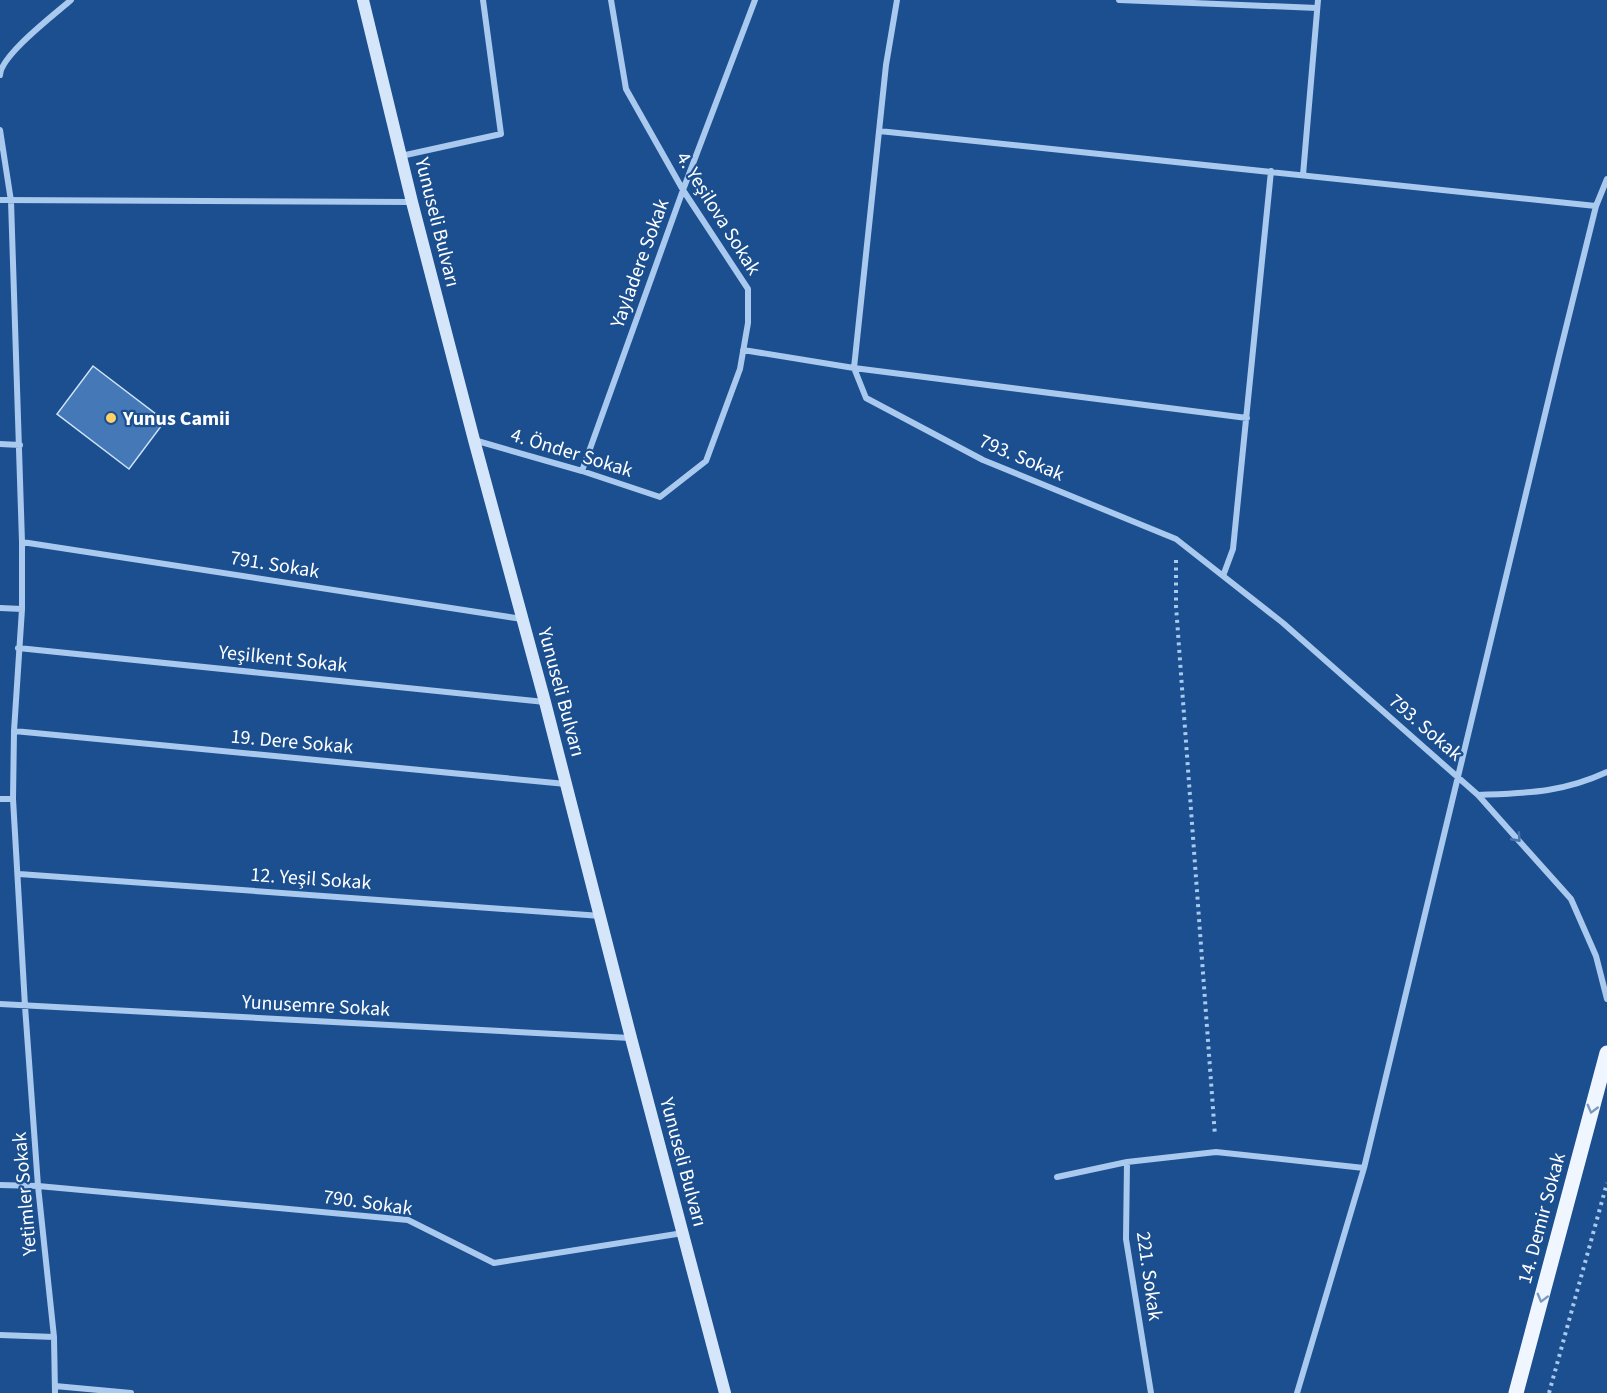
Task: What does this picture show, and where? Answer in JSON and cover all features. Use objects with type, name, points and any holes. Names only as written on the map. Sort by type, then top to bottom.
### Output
[{"type":"main road","name":"Yunuseli Bulvarı","points":[[363,0],[412,202],[725,1393]]},
{"type":"main road","name":"14. Demir Sokak","points":[[1516,1393],[1607,1053]]},
{"type":"street","points":[[0,75],[11,53],[71,0]]},
{"type":"street","points":[[401,156],[501,134],[483,0]]},
{"type":"street","name":"4. Yeşilova Sokak","points":[[611,0],[626,89],[683,190],[748,289],[748,323],[740,369],[706,462],[660,497]]},
{"type":"street","name":"Yayladere Sokak","points":[[582,471],[683,190],[755,0]]},
{"type":"street","name":"793. Sokak","points":[[897,0],[886,65],[854,368],[867,398],[983,460],[1176,539],[1283,623],[1478,795],[1571,899],[1596,956],[1607,999]]},
{"type":"street","points":[[1119,0],[1317,8]]},
{"type":"street","points":[[1304,175],[1318,0]]},
{"type":"street","name":"Yetimler Sokak","points":[[0,130],[11,201],[22,542],[22,609],[14,731],[13,799],[38,1186],[54,1337],[55,1390]]},
{"type":"street","points":[[879,131],[1596,206]]},
{"type":"street","points":[[1223,576],[1233,549],[1271,171]]},
{"type":"street","points":[[1297,1393],[1364,1168],[1596,206],[1607,179]]},
{"type":"street","points":[[0,200],[412,202]]},
{"type":"street","points":[[743,350],[854,368],[1247,418]]},
{"type":"street","name":"4. Önder Sokak","points":[[474,440],[582,471],[660,497]]},
{"type":"street","points":[[0,444],[20,445]]},
{"type":"street","name":"791. Sokak","points":[[22,542],[522,619]]},
{"type":"street","points":[[0,608],[22,609]]},
{"type":"street","name":"Yeşilkent Sokak","points":[[18,648],[545,702]]},
{"type":"street","name":"19. Dere Sokak","points":[[14,731],[566,784]]},
{"type":"street","points":[[1478,795],[1540,792],[1565,788],[1607,772]]},
{"type":"street","points":[[0,799],[13,799]]},
{"type":"street","name":"12. Yeşil Sokak","points":[[19,874],[601,916]]},
{"type":"street","name":"Yunusemre Sokak","points":[[0,1004],[631,1038]]},
{"type":"street","points":[[1057,1177],[1127,1162],[1216,1152],[1364,1168]]},
{"type":"street","name":"221. Sokak","points":[[1127,1162],[1126,1239],[1151,1393]]},
{"type":"street","name":"790. Sokak","points":[[0,1185],[38,1186],[408,1220],[494,1263],[683,1233]]},
{"type":"street","points":[[0,1335],[54,1337]]},
{"type":"street","points":[[55,1390],[131,1393]]},
{"type":"path","points":[[1176,539],[1176,606],[1216,1152]]},
{"type":"path","points":[[1549,1393],[1607,1183]]},
{"type":"building","name":"Yunus Camii","points":[[93,366],[165,421],[129,469],[57,414]]},
{"type":"place","name":"Yunus Camii","points":[[111,418]]}]
